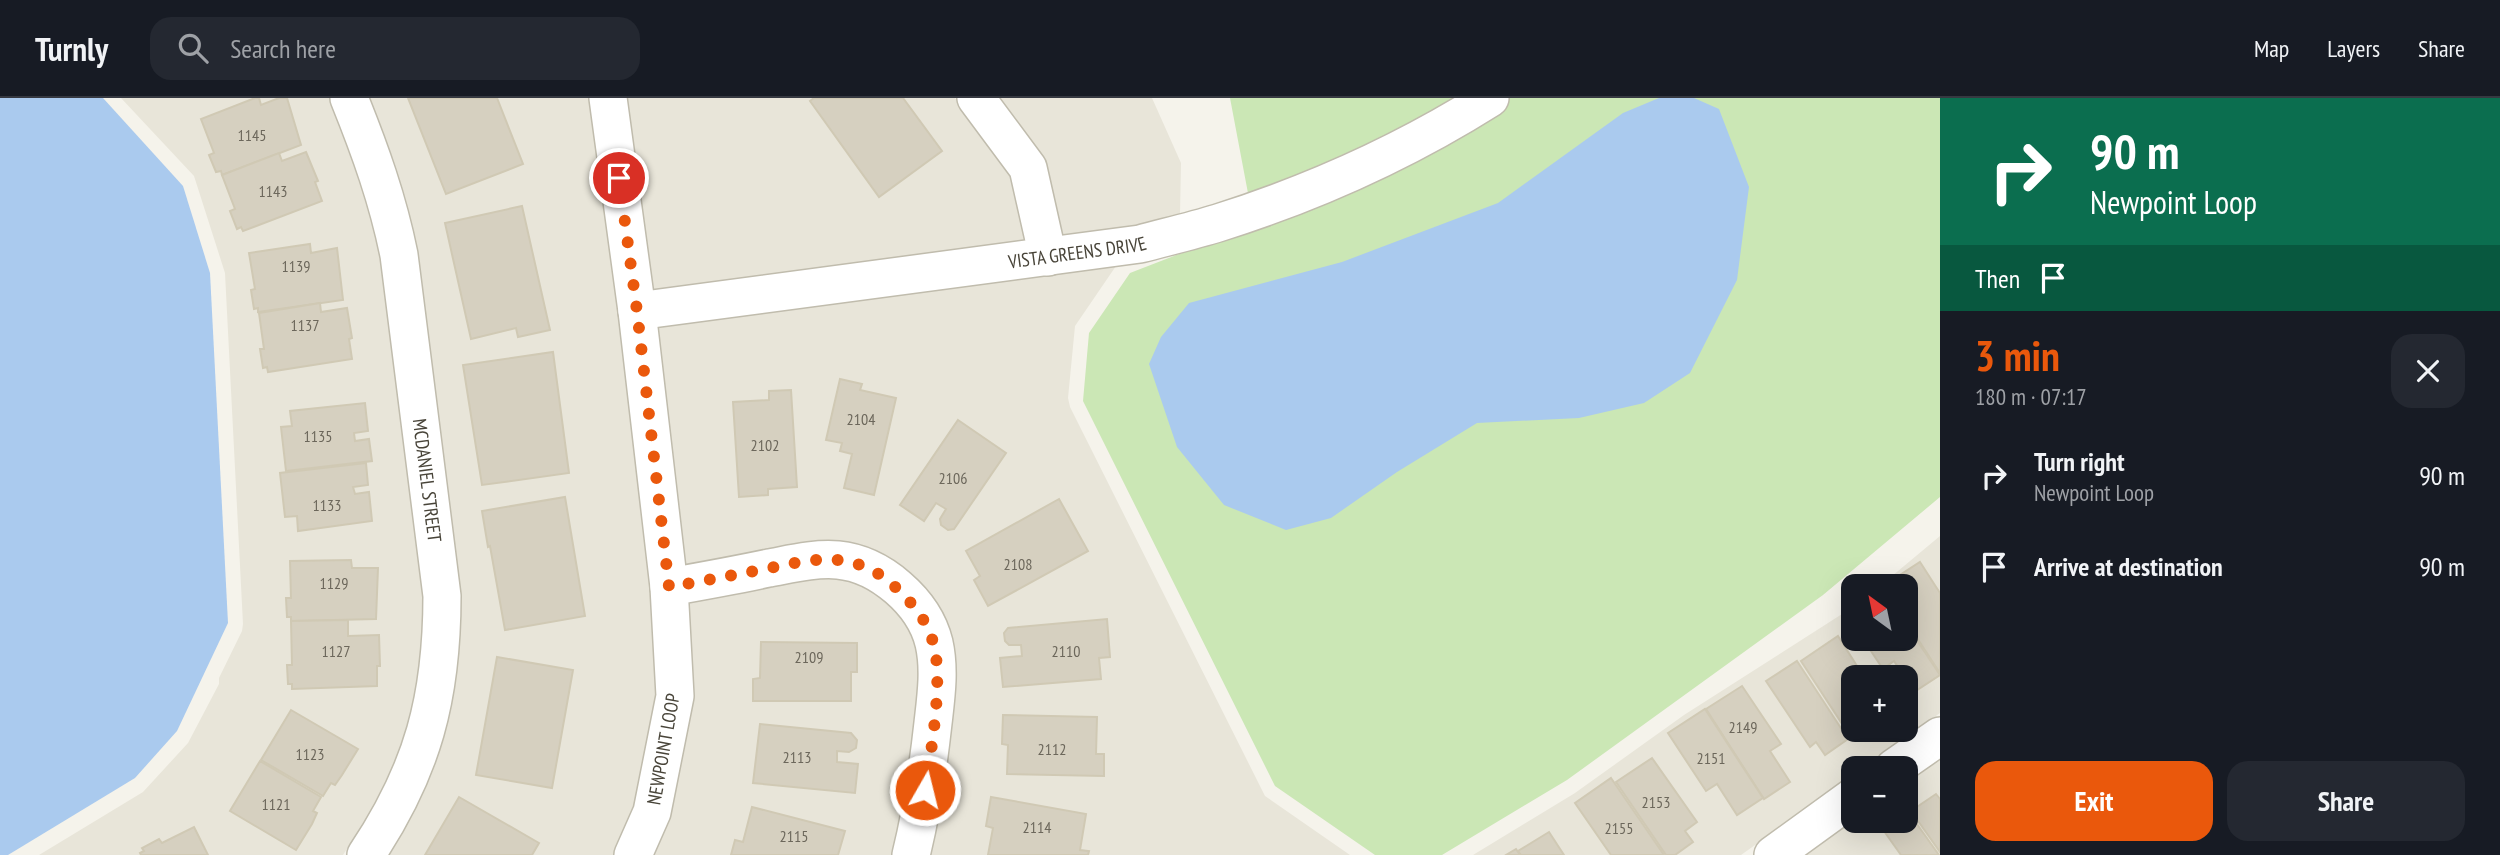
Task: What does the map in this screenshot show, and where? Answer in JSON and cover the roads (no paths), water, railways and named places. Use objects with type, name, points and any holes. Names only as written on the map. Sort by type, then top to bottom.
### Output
[{"type":"street","name":"MCDANIEL STREET","points":[[349,98],[378,172],[399,255],[442,596],[442,644],[430,721],[398,804],[366,855]]},
{"type":"street","name":"NEWPOINT LOOP","points":[[608,98],[637,311],[669,587],[675,696],[652,812],[633,855]]},
{"type":"street","points":[[976,98],[1028,168],[1048,257]]},
{"type":"street","name":"VISTA GREENS DRIVE","points":[[637,311],[1140,244],[1217,224],[1313,189],[1441,129],[1490,98]]},
{"type":"street","points":[[669,587],[806,561],[838,560],[867,567],[908,598],[925,621],[934,642],[937,668],[928,771],[911,855]]},
{"type":"street","points":[[1911,756],[1940,736]]},
{"type":"street","points":[[1773,855],[1841,806]]},
{"type":"water","points":[[0,98],[103,98],[183,186],[210,273],[228,623],[177,731],[135,778],[8,855],[0,855]]},
{"type":"water","points":[[1659,98],[1694,98],[1719,109],[1749,187],[1737,280],[1690,373],[1644,403],[1579,418],[1477,423],[1397,472],[1331,518],[1286,530],[1224,505],[1177,447],[1149,364],[1161,337],[1189,303],[1342,262],[1498,203],[1623,113]]}]
